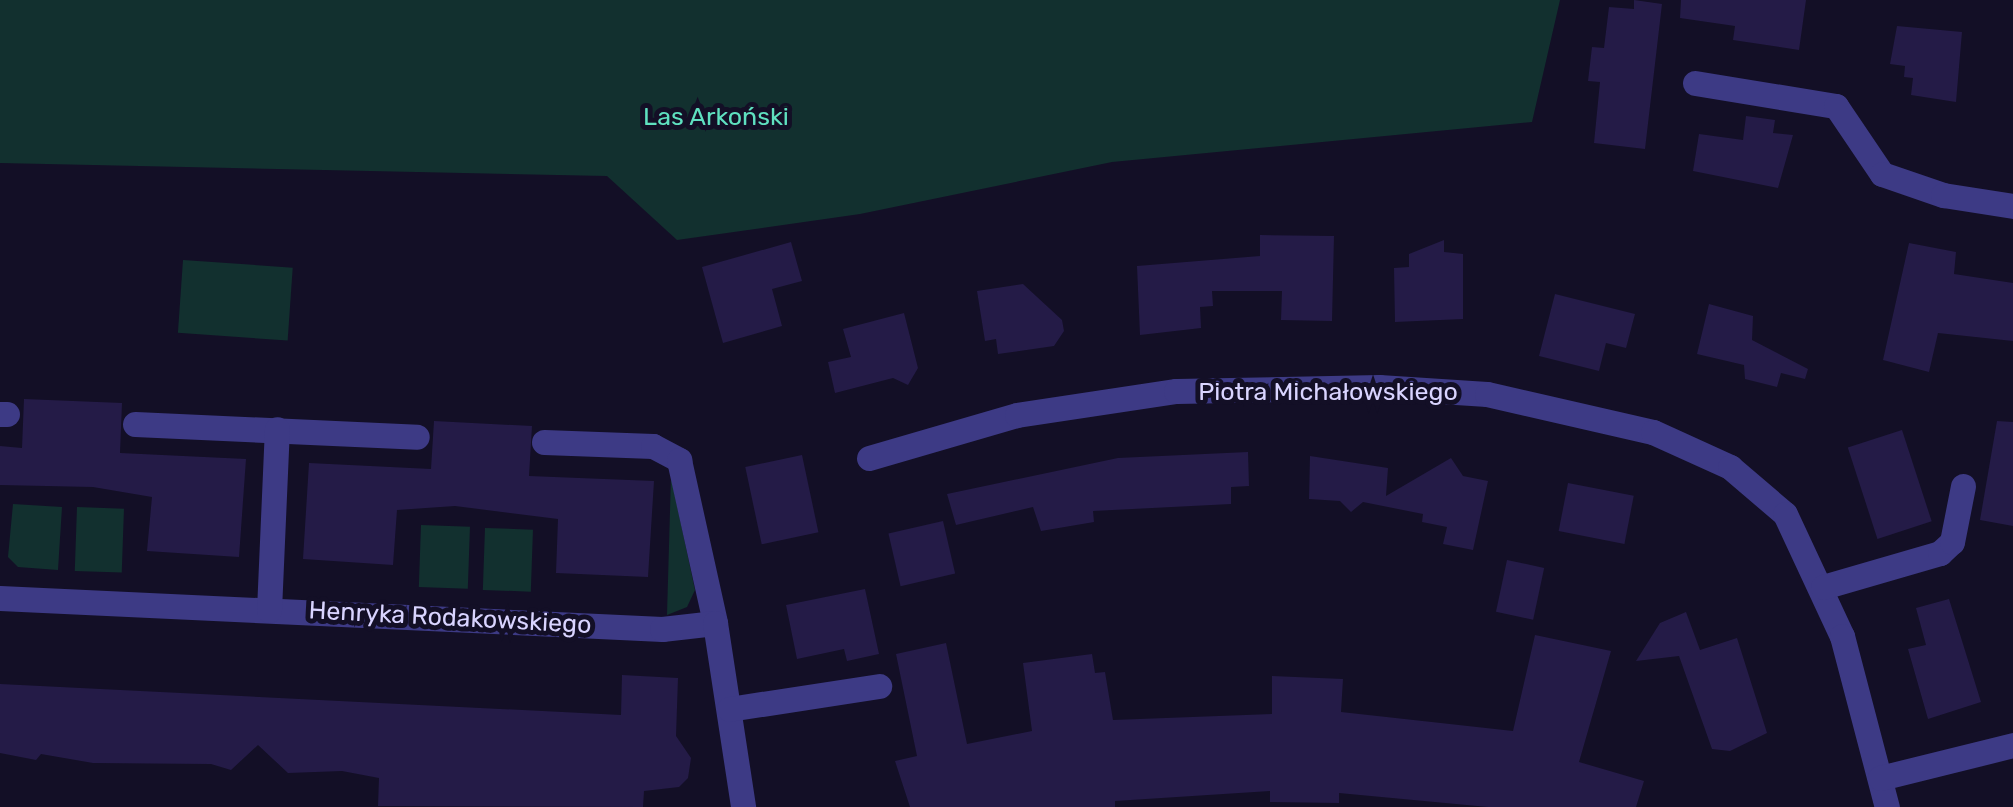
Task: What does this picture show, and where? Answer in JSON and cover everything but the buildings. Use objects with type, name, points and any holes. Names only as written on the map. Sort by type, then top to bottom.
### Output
[{"type":"street","points":[[1695,83],[1836,106],[1882,174],[1943,195],[2013,206]]},
{"type":"street","name":"Piotra Michałowskiego","points":[[868,458],[937,435],[1098,399],[1304,388],[1487,394],[1653,432],[1730,467],[1785,514],[1823,587],[1887,807]]},
{"type":"street","points":[[135,424],[417,437]]},
{"type":"street","points":[[269,610],[277,429]]},
{"type":"street","points":[[544,442],[653,446],[680,460],[714,624],[743,807]]},
{"type":"street","points":[[1823,587],[1940,552],[1952,542],[1963,486]]},
{"type":"street","name":"Henryka Rodakowskiego","points":[[0,598],[662,629],[714,624]]},
{"type":"street","points":[[729,709],[879,686]]},
{"type":"street","points":[[1880,778],[2013,745]]},
{"type":"green space","name":"Las Arkoński","points":[[0,0],[1560,0],[1532,122],[1112,162],[860,214],[677,240],[607,176],[0,163]]},
{"type":"green space","points":[[183,260],[293,268],[288,340],[178,333]]},
{"type":"green space","points":[[671,477],[695,590],[687,607],[667,615]]},
{"type":"green space","points":[[13,504],[62,507],[58,570],[18,567],[8,557]]},
{"type":"green space","points":[[77,507],[124,509],[122,573],[75,571]]},
{"type":"green space","points":[[421,525],[470,527],[468,589],[419,587]]},
{"type":"green space","points":[[485,528],[533,530],[531,592],[483,590]]}]
